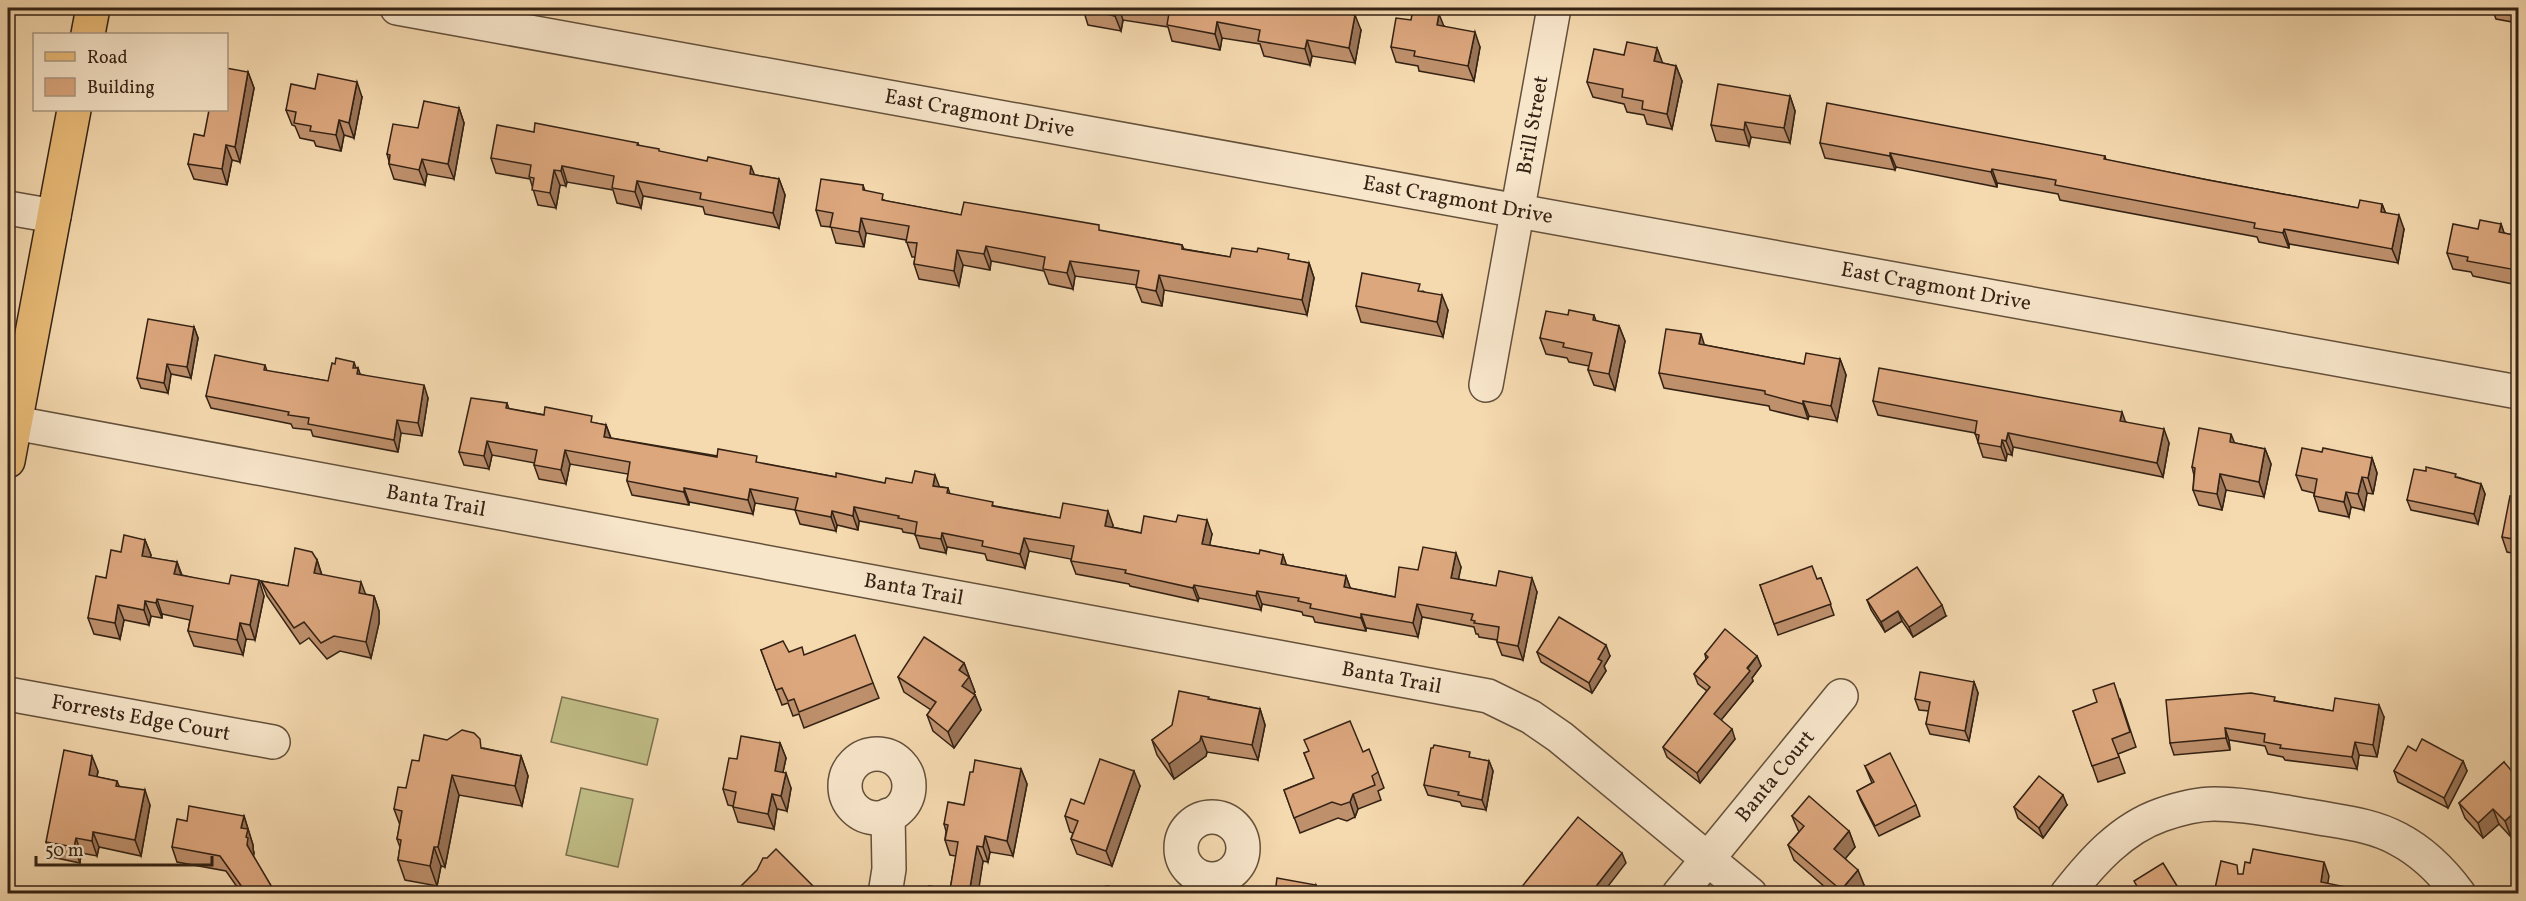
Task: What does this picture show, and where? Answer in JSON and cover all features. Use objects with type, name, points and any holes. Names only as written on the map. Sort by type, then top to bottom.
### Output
[{"type":"main road","points":[[88,33],[93,8]]},
{"type":"main road","points":[[8,461],[74,111]]},
{"type":"street","name":"East Cragmont Drive","points":[[397,8],[2518,392]]},
{"type":"street","name":"Brill Street","points":[[1486,385],[1554,8]]},
{"type":"street","points":[[8,208],[54,216]]},
{"type":"street","name":"Banta Trail","points":[[15,423],[1488,696],[1531,717],[1560,737],[1750,894]]},
{"type":"street","name":"Forrests Edge Court","points":[[8,694],[273,742]]},
{"type":"street","name":"Banta Court","points":[[1679,894],[1841,696]]},
{"type":"street","points":[[2067,894],[2087,868],[2129,832],[2158,816],[2213,804],[2246,805],[2367,826],[2397,838],[2432,863],[2459,894]]},
{"type":"street","points":[[885,894],[889,869],[888,815]]},
{"type":"shaded area","points":[[562,697],[658,719],[647,765],[551,742]]},
{"type":"shaded area","points":[[581,788],[633,799],[618,867],[566,855]]},
{"type":"building","points":[[1083,8],[1117,8],[1115,16]]},
{"type":"building","points":[[1136,8],[1317,8],[1355,15],[1349,48],[1307,40],[1305,49],[1258,41],[1260,30],[1217,22],[1215,34],[1167,25],[1169,13]]},
{"type":"building","points":[[1413,9],[1439,14],[1437,25],[1475,32],[1468,66],[1414,56],[1415,51],[1391,47],[1396,18],[1411,20]]},
{"type":"building","points":[[1627,42],[1657,48],[1654,61],[1676,66],[1667,114],[1642,109],[1643,101],[1622,97],[1623,89],[1587,82],[1594,49],[1624,55]]},
{"type":"building","points":[[228,68],[248,72],[235,147],[226,145],[222,169],[188,164],[194,134],[204,136],[209,111],[228,111]]},
{"type":"building","points":[[318,74],[357,82],[349,123],[339,120],[336,135],[310,131],[311,126],[294,123],[296,112],[286,110],[291,84],[315,89]]},
{"type":"building","points":[[1718,84],[1790,96],[1784,128],[1745,122],[1744,130],[1711,125]]},
{"type":"building","points":[[424,101],[459,108],[448,164],[422,159],[419,170],[389,164],[390,155],[387,154],[393,124],[418,128]]},
{"type":"building","points":[[1827,103],[2105,156],[2104,159],[2358,208],[2360,200],[2382,204],[2381,212],[2399,215],[2392,249],[2284,229],[2283,233],[2254,228],[2255,223],[2055,185],[2056,180],[1992,169],[1991,172],[1890,153],[1890,156],[1820,143]]},
{"type":"building","points":[[535,123],[638,143],[637,145],[659,149],[659,151],[707,161],[708,157],[751,166],[750,174],[779,179],[773,213],[700,199],[701,193],[637,181],[635,192],[612,188],[614,176],[562,166],[561,171],[554,170],[550,193],[532,190],[534,178],[529,177],[531,165],[491,158],[497,125],[534,132]]},
{"type":"building","points":[[821,179],[863,185],[863,190],[883,194],[882,200],[961,215],[964,202],[1099,225],[1099,230],[1182,245],[1182,249],[1230,257],[1232,248],[1257,252],[1258,248],[1289,254],[1288,259],[1309,263],[1302,300],[1159,275],[1156,291],[1136,287],[1139,271],[1070,261],[1067,273],[1043,269],[1045,257],[986,246],[984,254],[957,250],[954,271],[914,264],[917,243],[906,242],[909,226],[861,218],[859,232],[830,227],[833,213],[816,210]]},
{"type":"building","points":[[2480,220],[2501,224],[2499,232],[2518,236],[2516,270],[2467,261],[2468,257],[2447,253],[2453,224],[2478,229]]},
{"type":"building","points":[[1362,273],[1420,284],[1418,291],[1442,295],[1437,322],[1356,306]]},
{"type":"building","points":[[1569,310],[1594,315],[1593,320],[1619,326],[1609,374],[1588,370],[1592,353],[1563,347],[1564,343],[1540,338],[1546,311],[1568,315]]},
{"type":"building","points":[[148,319],[194,327],[187,367],[167,364],[164,383],[137,378]]},
{"type":"building","points":[[1666,329],[1701,334],[1699,344],[1804,364],[1806,353],[1840,359],[1831,406],[1803,401],[1803,404],[1765,394],[1765,391],[1659,373]]},
{"type":"building","points":[[215,355],[265,365],[264,370],[328,381],[332,363],[335,364],[336,358],[354,362],[353,368],[358,368],[357,374],[424,385],[418,423],[397,420],[394,440],[308,424],[309,418],[288,415],[289,412],[206,396]]},
{"type":"building","points":[[1879,368],[2122,412],[2120,421],[2164,429],[2157,463],[2008,433],[2006,441],[2002,440],[2001,447],[1978,443],[1979,435],[1975,434],[1977,421],[1873,401]]},
{"type":"building","points":[[471,398],[507,403],[506,408],[544,415],[545,407],[592,416],[591,422],[606,425],[604,437],[717,457],[718,449],[757,456],[756,462],[836,477],[836,473],[885,483],[886,478],[912,483],[915,471],[935,475],[933,486],[948,488],[947,493],[993,502],[992,506],[1060,518],[1063,503],[1108,511],[1105,526],[1141,533],[1144,516],[1176,522],[1178,515],[1207,520],[1202,544],[1259,554],[1260,550],[1283,555],[1281,564],[1346,576],[1344,587],[1395,597],[1399,567],[1418,570],[1423,547],[1456,553],[1451,578],[1496,586],[1499,571],[1532,578],[1518,646],[1497,642],[1499,627],[1474,623],[1475,621],[1471,620],[1473,614],[1417,604],[1413,623],[1361,614],[1361,618],[1310,608],[1311,604],[1298,601],[1299,598],[1257,591],[1256,596],[1194,585],[1193,588],[1125,573],[1126,570],[1071,561],[1074,546],[1024,538],[1020,554],[982,546],[983,541],[942,533],[941,539],[915,535],[917,522],[854,507],[853,516],[832,511],[831,517],[795,510],[798,498],[750,489],[748,500],[684,488],[684,492],[627,481],[630,462],[565,450],[561,470],[534,465],[537,450],[487,441],[484,456],[459,452]]},
{"type":"building","points":[[2199,428],[2231,434],[2230,442],[2265,449],[2259,482],[2220,474],[2217,494],[2193,490],[2195,468],[2192,467]]},
{"type":"building","points":[[2302,448],[2322,452],[2323,448],[2372,458],[2368,478],[2362,477],[2358,494],[2346,492],[2344,502],[2314,496],[2317,479],[2296,475]]},
{"type":"building","points":[[2426,467],[2456,474],[2455,477],[2481,484],[2474,514],[2407,500],[2414,469],[2426,471]]},
{"type":"building","points":[[2510,496],[2518,498],[2518,540],[2502,537]]},
{"type":"building","points":[[124,535],[145,540],[142,556],[177,562],[174,574],[229,584],[231,575],[259,580],[250,625],[240,623],[237,640],[188,631],[193,606],[157,599],[156,603],[145,601],[144,610],[118,605],[115,623],[88,618],[96,576],[106,578],[111,550],[121,552]]},
{"type":"building","points":[[295,548],[312,552],[317,560],[314,573],[361,582],[359,593],[374,596],[366,642],[334,636],[321,643],[304,622],[294,628],[261,581],[288,586]]},
{"type":"building","points":[[1812,566],[1817,579],[1821,578],[1831,604],[1774,624],[1760,585]]},
{"type":"building","points":[[1917,567],[1942,605],[1909,627],[1898,611],[1881,622],[1867,600]]},
{"type":"building","points":[[1559,617],[1606,645],[1598,659],[1602,661],[1589,683],[1537,652]]},
{"type":"building","points":[[1725,629],[1757,656],[1747,668],[1750,671],[1714,714],[1732,729],[1697,773],[1663,747],[1710,687],[1694,674],[1708,657],[1705,654]]},
{"type":"building","points":[[855,635],[873,683],[799,712],[794,699],[788,701],[782,688],[776,690],[761,650],[783,641],[789,652],[802,647],[804,655]]},
{"type":"building","points":[[924,637],[964,663],[959,670],[969,677],[962,686],[975,695],[948,732],[927,715],[936,702],[898,677]]},
{"type":"building","points":[[1920,672],[1974,682],[1965,731],[1926,724],[1930,702],[1915,699]]},
{"type":"building","points":[[2114,683],[2130,732],[2112,739],[2119,757],[2092,766],[2073,711],[2097,702],[2093,690]]},
{"type":"building","points":[[1179,691],[1260,709],[1252,745],[1201,736],[1200,741],[1169,764],[1152,740],[1172,725]]},
{"type":"building","points":[[2251,693],[2275,697],[2274,701],[2333,711],[2335,698],[2379,705],[2373,745],[2355,742],[2352,757],[2280,748],[2281,745],[2264,742],[2265,734],[2225,728],[2226,738],[2170,743],[2166,700]]},
{"type":"building","points":[[1350,721],[1363,752],[1369,749],[1378,772],[1372,776],[1375,785],[1353,794],[1350,802],[1341,805],[1332,802],[1294,818],[1284,790],[1314,778],[1304,753],[1309,751],[1304,740]]},
{"type":"building","points":[[462,730],[474,733],[480,739],[481,748],[521,756],[515,786],[452,775],[438,847],[434,847],[430,866],[398,860],[401,840],[397,839],[402,811],[394,809],[398,787],[406,788],[412,760],[419,761],[424,735],[447,740]]},
{"type":"building","points":[[741,736],[780,743],[775,771],[786,773],[781,796],[772,794],[768,814],[733,807],[736,792],[723,789],[729,758],[737,759]]},
{"type":"building","points":[[2422,739],[2463,761],[2444,798],[2394,771],[2408,746],[2416,751]]},
{"type":"building","points":[[1434,745],[1470,752],[1469,757],[1489,761],[1482,800],[1458,795],[1459,792],[1424,785],[1431,748]]},
{"type":"building","points":[[64,750],[92,756],[89,775],[117,781],[116,786],[145,790],[135,840],[93,832],[92,841],[76,838],[74,847],[46,842]]},
{"type":"building","points":[[1890,753],[1916,805],[1875,826],[1857,791],[1874,782],[1865,766]]},
{"type":"building","points":[[1100,759],[1134,771],[1106,851],[1071,839],[1078,821],[1065,816],[1071,799],[1084,804]]},
{"type":"building","points":[[975,760],[1021,769],[1007,841],[985,836],[983,847],[977,846],[970,888],[1001,894],[928,894],[929,886],[950,890],[958,842],[945,840],[948,825],[944,824],[948,802],[964,805],[970,772],[973,772]]},
{"type":"building","points":[[2504,762],[2516,776],[2518,773],[2518,809],[2505,821],[2493,809],[2478,823],[2459,803]]},
{"type":"building","points":[[2039,776],[2063,795],[2039,828],[2014,807]]},
{"type":"building","points":[[1809,796],[1849,831],[1834,849],[1858,870],[1841,890],[1788,845],[1804,826],[1792,816]]},
{"type":"building","points":[[189,806],[244,816],[241,828],[248,829],[247,845],[273,889],[266,894],[247,894],[220,856],[172,847],[177,819],[187,821]]},
{"type":"building","points":[[1578,817],[1622,853],[1590,894],[1516,894]]},
{"type":"building","points":[[776,849],[820,893],[733,894],[757,870],[763,858],[767,858]]},
{"type":"building","points":[[2253,849],[2324,862],[2321,882],[2346,887],[2345,894],[2214,893],[2221,861],[2237,865],[2238,874],[2243,874],[2245,862],[2250,863]]},
{"type":"building","points":[[2163,863],[2182,894],[2129,894],[2138,888],[2134,881]]},
{"type":"building","points":[[1277,878],[1316,885],[1315,894],[1275,894]]},
{"type":"building","points":[[1107,886],[1144,893],[1144,894],[1077,894]]},
{"type":"building","points":[[1933,888],[1940,894],[1928,894]]}]
